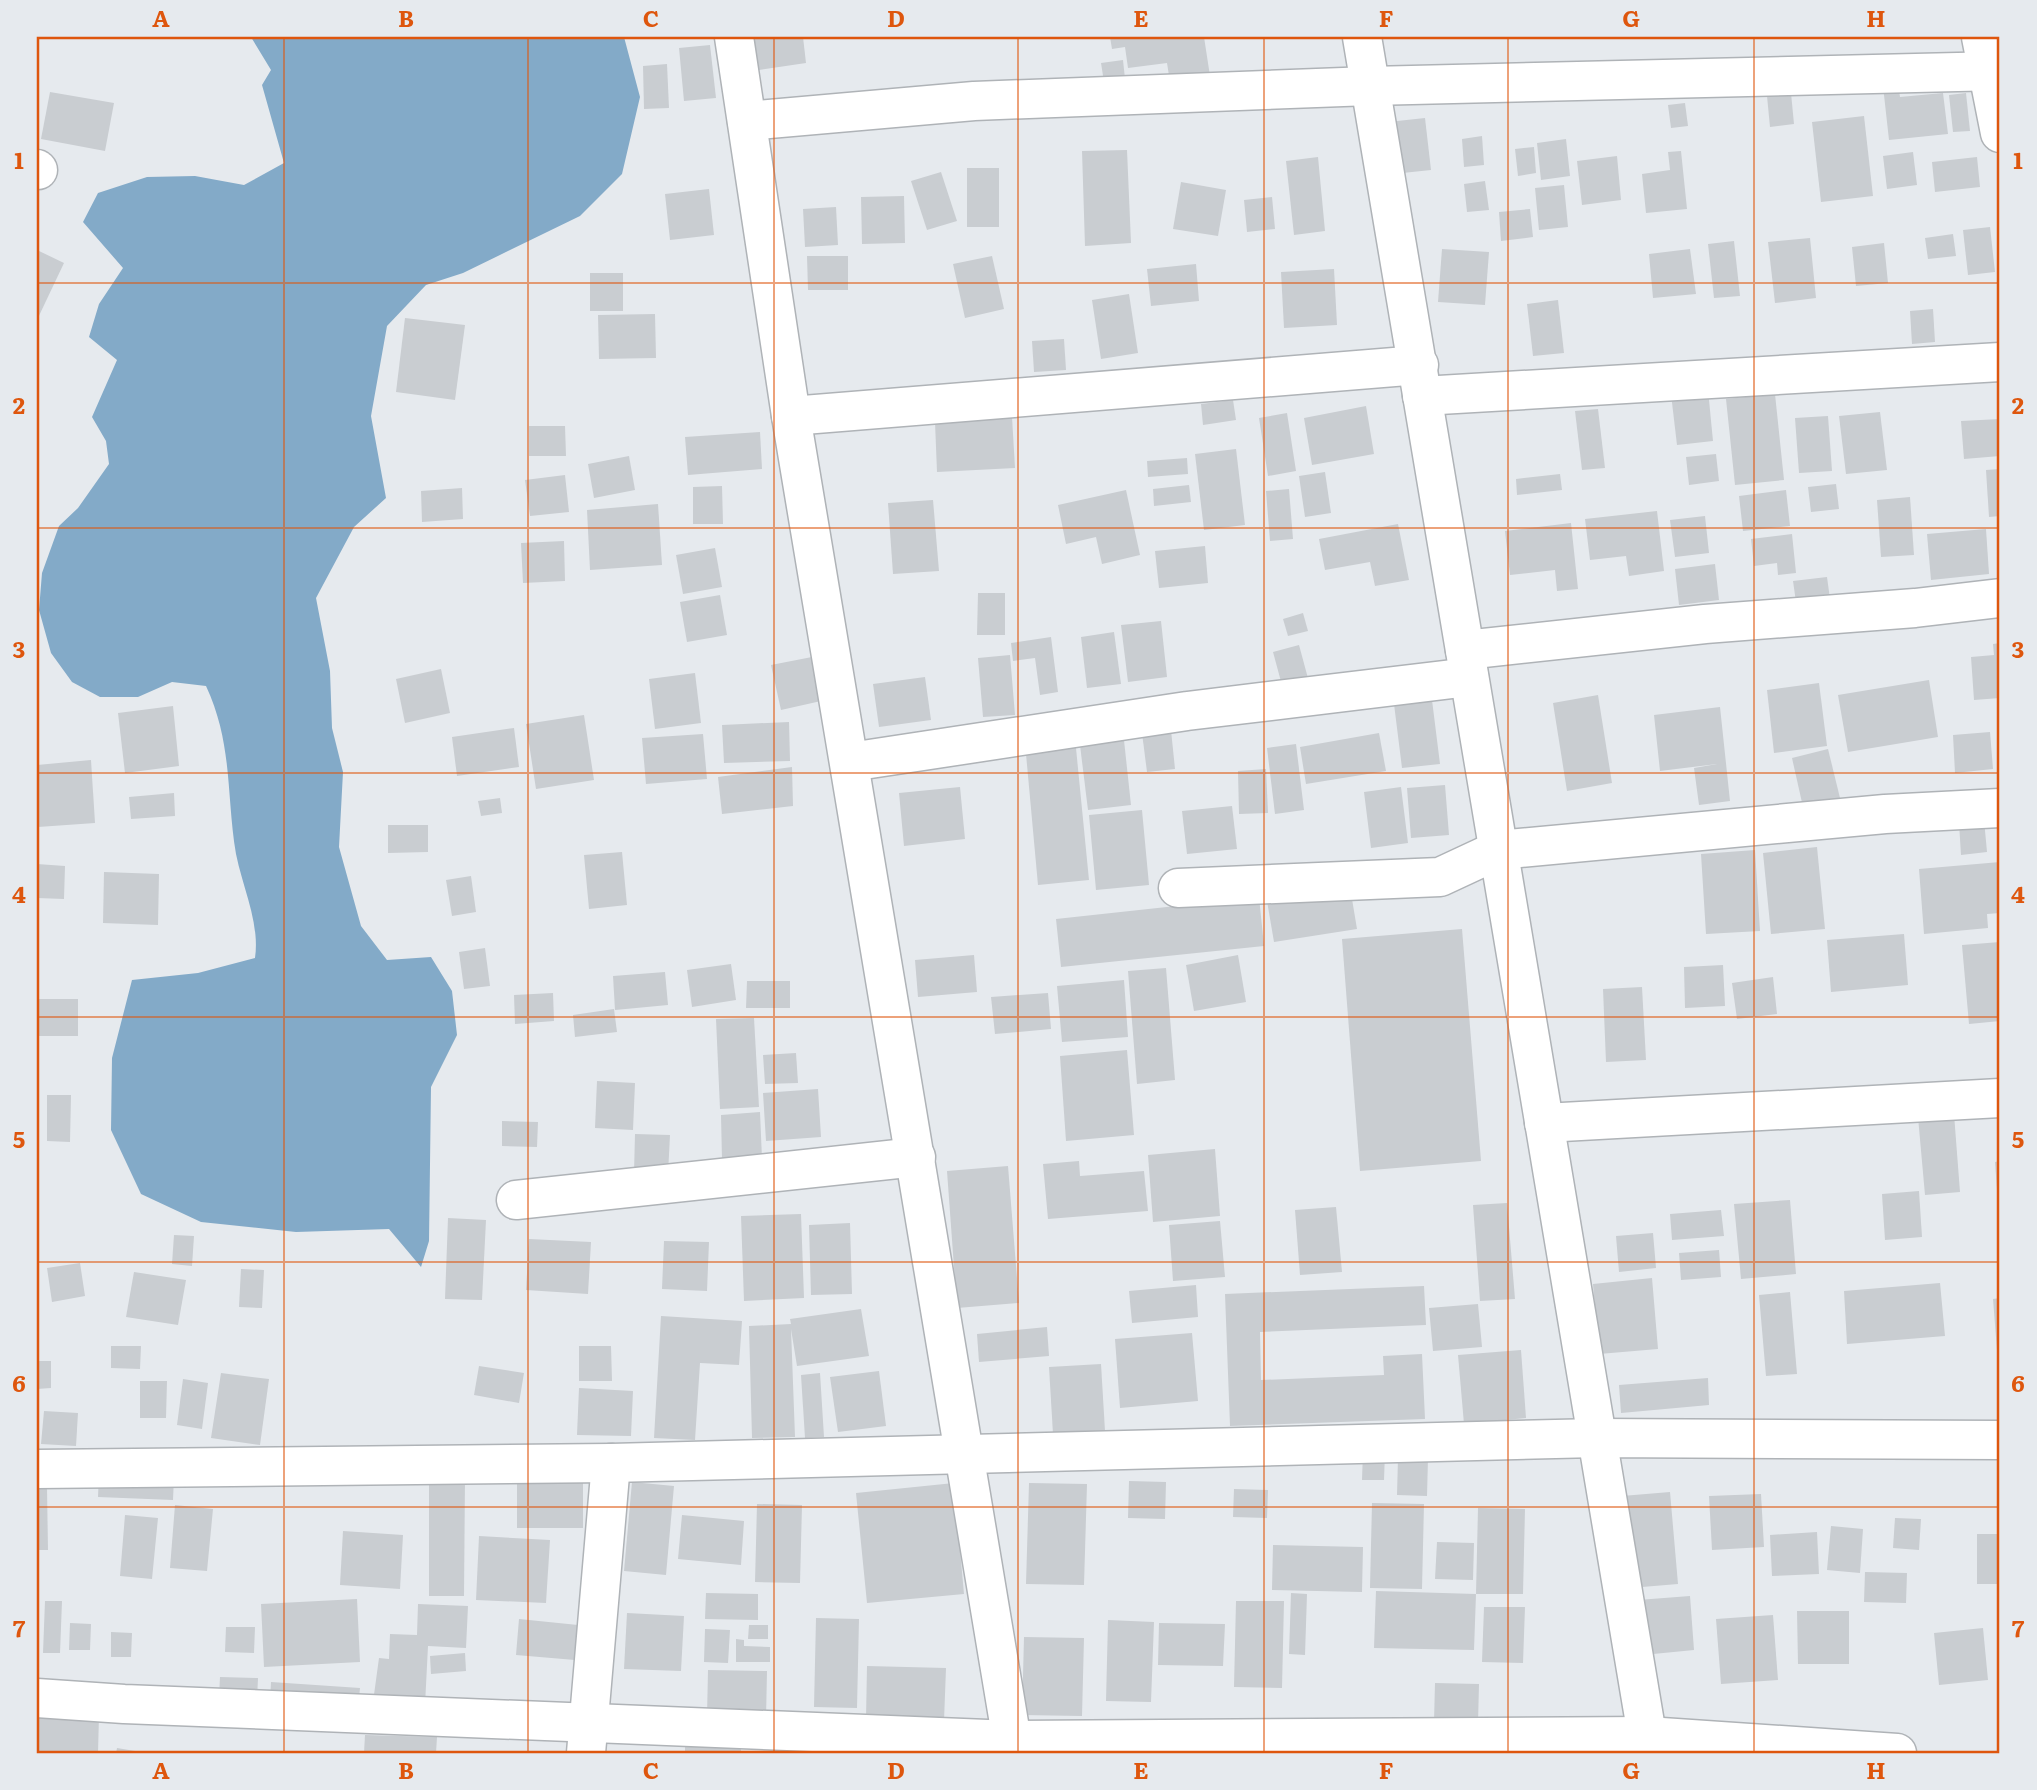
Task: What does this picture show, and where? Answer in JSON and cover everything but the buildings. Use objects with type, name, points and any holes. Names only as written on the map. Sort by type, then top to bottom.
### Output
[{"type":"street","points":[[734,37],[791,416],[1013,1747]]},
{"type":"street","points":[[1362,37],[1648,1745]]},
{"type":"street","points":[[747,121],[974,101],[1990,60],[2000,133]]},
{"type":"street","points":[[791,416],[1421,380],[2000,362]]},
{"type":"street","points":[[850,762],[1186,711],[1705,624],[1915,608],[2000,598]]},
{"type":"street","points":[[1178,888],[1440,877],[1498,850],[1885,814],[2000,808]]},
{"type":"street","points":[[1544,1123],[2000,1098]]},
{"type":"street","points":[[516,1199],[916,1157]]},
{"type":"street","points":[[37,1469],[611,1463],[1597,1438],[2000,1440]]},
{"type":"street","points":[[587,1738],[611,1463]]},
{"type":"street","points":[[37,1698],[587,1738],[1013,1747],[1648,1745],[1897,1753]]},
{"type":"water","points":[[251,37],[624,37],[640,97],[622,174],[580,216],[463,273],[426,285],[387,326],[371,416],[386,498],[354,527],[316,598],[330,671],[332,728],[343,772],[339,847],[361,926],[387,960],[431,957],[452,991],[457,1035],[431,1087],[429,1241],[421,1267],[389,1229],[296,1232],[201,1222],[141,1194],[111,1130],[112,1058],[132,980],[198,973],[255,958],[253,919],[236,854],[225,749],[215,707],[206,686],[172,682],[138,697],[100,697],[72,682],[51,653],[39,610],[42,573],[59,526],[78,508],[109,464],[106,441],[92,417],[117,360],[89,337],[99,304],[123,268],[83,222],[98,193],[147,177],[195,176],[244,185],[284,163],[262,85],[271,70]]}]
